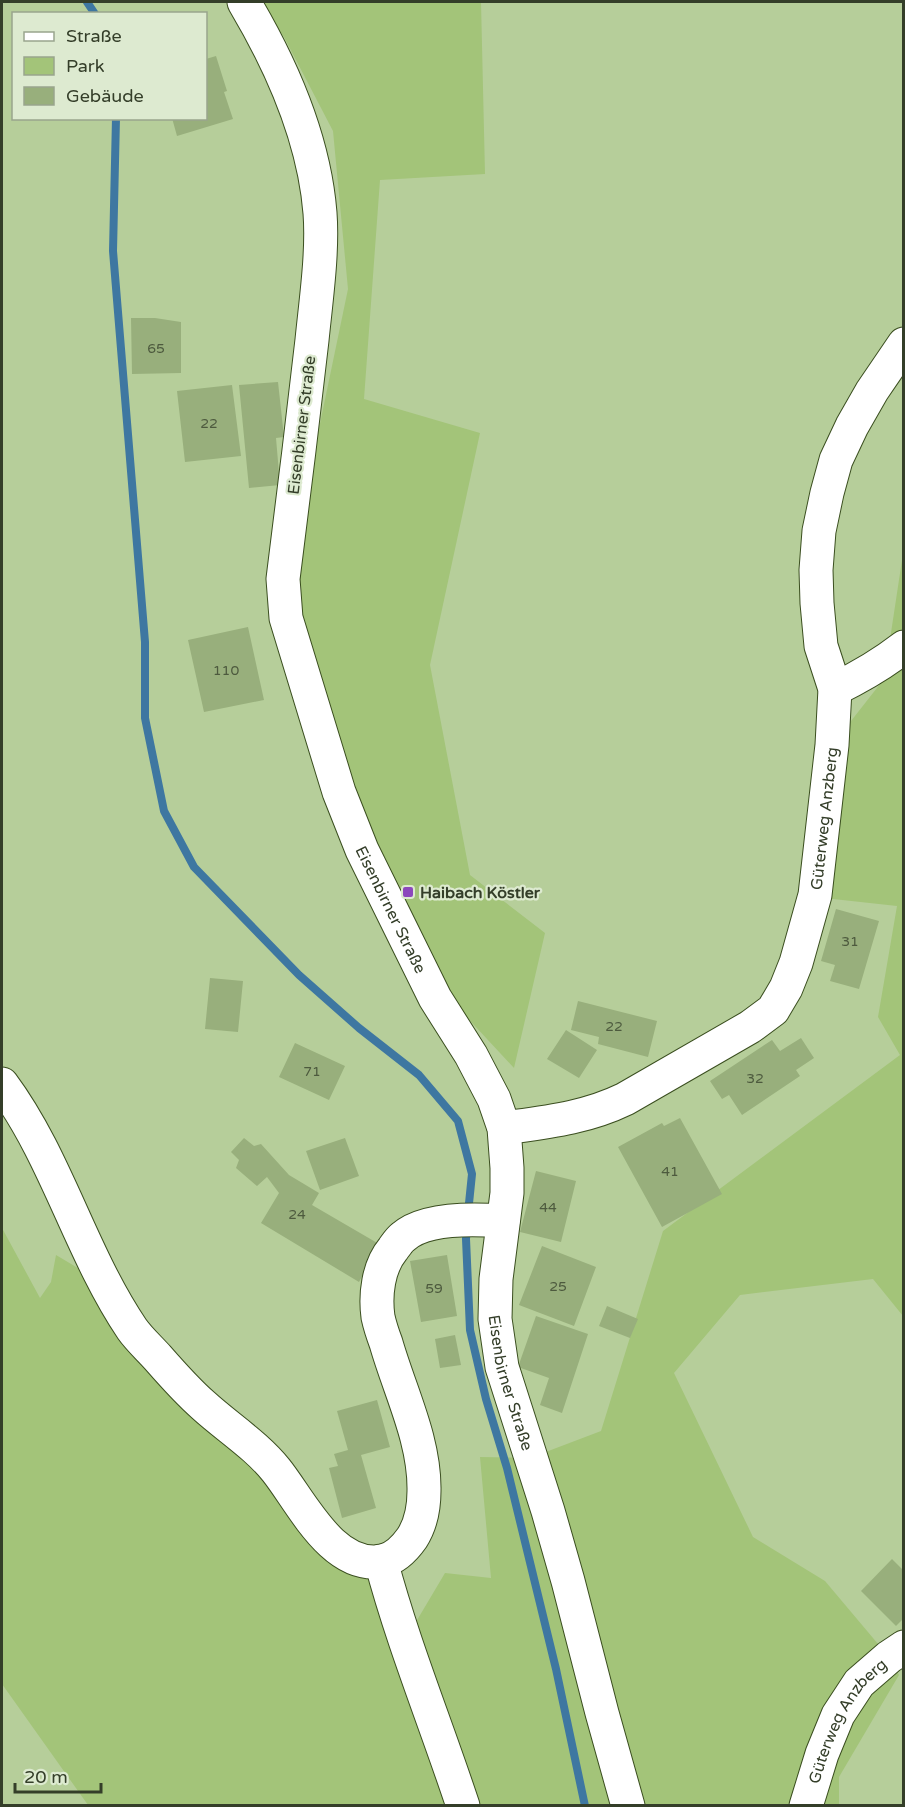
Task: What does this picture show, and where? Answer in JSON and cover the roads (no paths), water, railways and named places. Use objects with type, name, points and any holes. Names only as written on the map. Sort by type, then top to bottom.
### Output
[{"type":"street","name":"Eisenbirner Straße","points":[[244,2],[265,37],[291,95],[309,152],[320,214],[316,293],[283,579],[286,618],[339,792],[362,850],[435,998],[471,1054],[494,1099],[504,1128],[507,1185],[481,1220],[496,1280],[495,1319],[502,1367],[548,1511],[628,1806]]},
{"type":"street","name":"Güterweg Anzberg","points":[[504,1128],[579,1117],[604,1109],[750,1028],[773,1010],[786,988],[796,963],[815,895],[832,745],[835,689],[821,646],[816,570],[819,531],[836,460],[872,391],[903,344]]},
{"type":"street","points":[[835,689],[882,664],[903,647]]},
{"type":"street","points":[[2,1084],[37,1139],[105,1284],[134,1331],[201,1404],[250,1444],[274,1468],[319,1530],[336,1547],[350,1556],[364,1560],[381,1561],[401,1551],[416,1532],[423,1511],[424,1488],[421,1457],[378,1317],[381,1270],[388,1255],[402,1237],[414,1230],[448,1220],[481,1220]]},
{"type":"street","points":[[381,1561],[401,1629],[464,1806]]},
{"type":"street","name":"Güterweg Anzberg","points":[[806,1806],[822,1754],[838,1715],[859,1683],[903,1647]]},
{"type":"waterway","points":[[87,2],[94,12]]},
{"type":"waterway","points":[[116,120],[113,251],[145,642],[145,718],[164,811],[194,867],[299,975],[359,1028],[419,1075],[458,1121],[472,1174],[468,1213]]},
{"type":"waterway","points":[[467,1226],[470,1330],[486,1399],[507,1468],[556,1669],[585,1806]]},
{"type":"place","name":"Haibach Köstler","points":[[408,892]]}]
